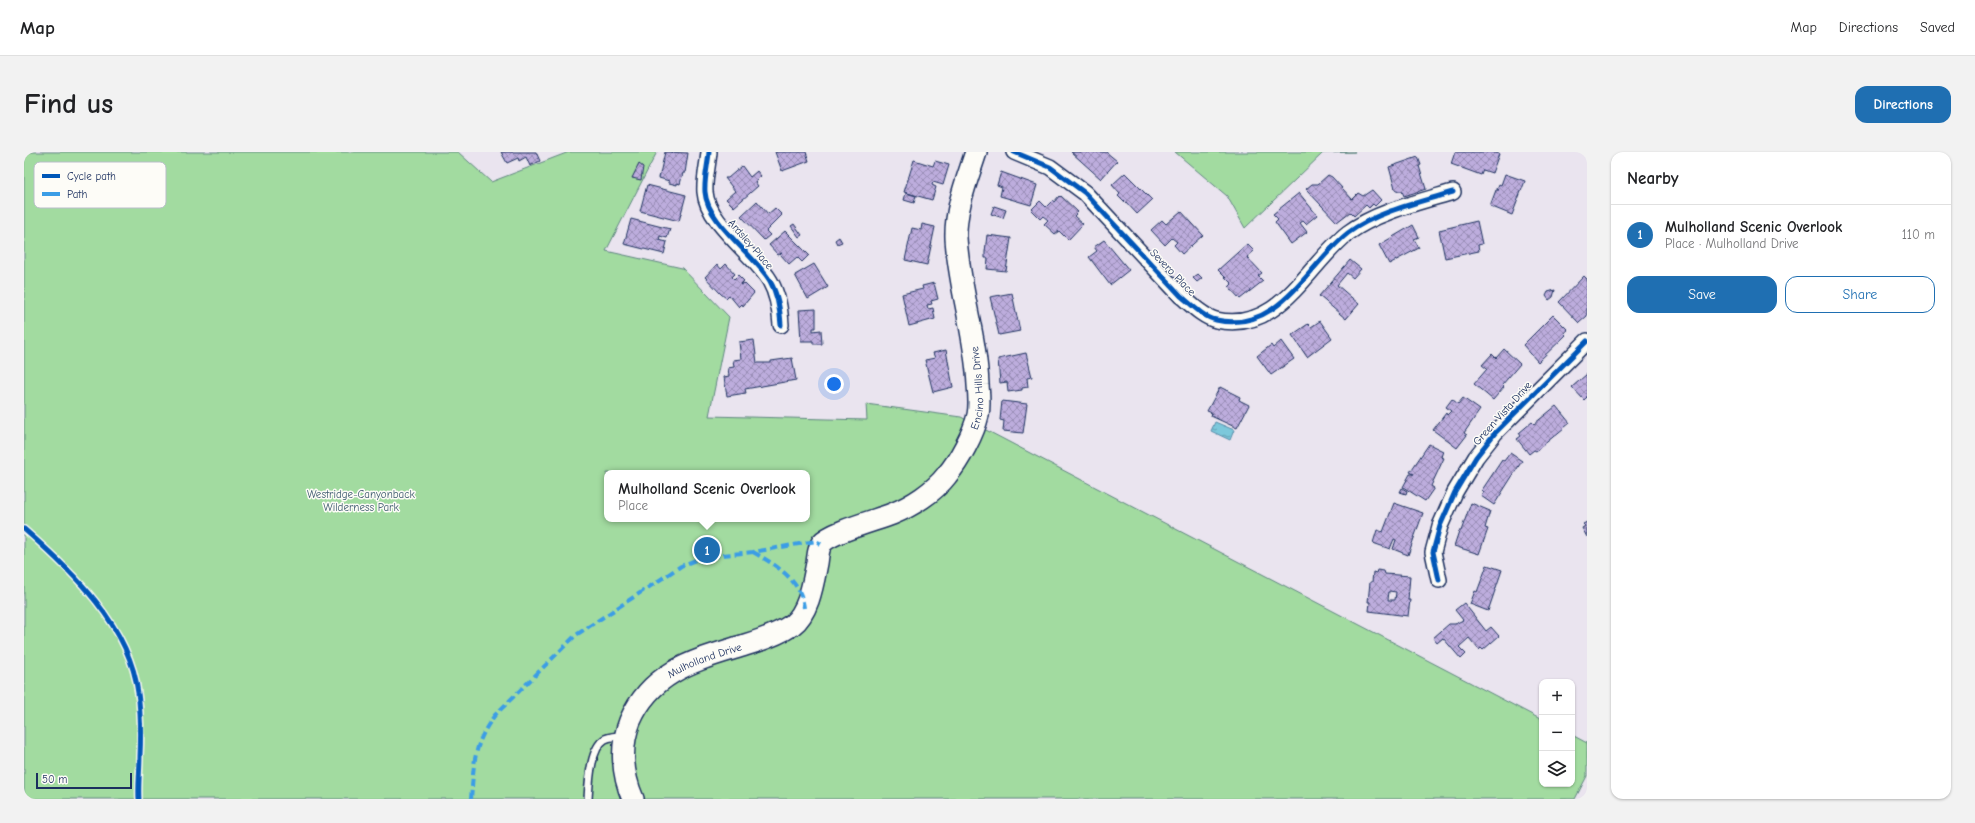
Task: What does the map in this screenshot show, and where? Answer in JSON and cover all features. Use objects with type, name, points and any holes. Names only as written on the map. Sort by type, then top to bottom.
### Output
[{"type":"main road","name":"Encino Hills Drive","points":[[821,544],[835,534],[895,513],[918,500],[947,476],[958,459],[972,430],[978,409],[976,356],[959,266],[956,236],[958,212],[976,152]]},
{"type":"main road","name":"Mulholland Drive","points":[[633,799],[624,769],[624,736],[636,707],[659,680],[687,663],[777,635],[795,622],[804,608],[810,593],[821,544]]},
{"type":"street","name":"Ardsley Place","points":[[709,152],[705,193],[709,204],[722,226],[769,279],[776,294],[781,325]]},
{"type":"street","name":"Severo Place","points":[[1014,152],[1050,167],[1085,192],[1181,296],[1199,311],[1215,320],[1242,322],[1262,315],[1279,306],[1348,233],[1370,220],[1452,192]]},
{"type":"street","name":"Green Vista Drive","points":[[1439,580],[1433,552],[1440,526],[1455,492],[1476,457],[1495,433],[1587,341]]},
{"type":"lane","points":[[588,799],[589,782],[596,748],[604,740],[612,736],[624,736]]},
{"type":"green space","name":"Westridge-Canyonback Wilderness Park","points":[[24,152],[458,152],[491,182],[569,152],[657,152],[606,251],[682,268],[729,317],[709,416],[867,420],[866,404],[961,417],[1539,718],[1539,787],[1575,787],[1575,737],[1587,743],[1587,776],[1575,799],[24,799]]},
{"type":"green space","points":[[1175,152],[1355,152],[1323,153],[1245,228],[1227,196]]},
{"type":"water","points":[[1215,422],[1234,430],[1230,440],[1211,431]]},
{"type":"building","points":[[501,152],[536,152],[540,161],[530,166],[526,157],[519,161],[518,158],[507,163]]},
{"type":"building","points":[[665,152],[688,153],[685,173],[683,173],[680,184],[677,183],[677,185],[669,183],[669,181],[659,178]]},
{"type":"building","points":[[775,152],[806,152],[809,161],[782,171]]},
{"type":"building","points":[[1071,152],[1106,152],[1117,161],[1101,179]]},
{"type":"building","points":[[1455,152],[1492,152],[1499,154],[1492,173],[1483,170],[1481,175],[1451,164]]},
{"type":"building","points":[[1418,157],[1421,165],[1419,166],[1426,189],[1404,196],[1402,191],[1395,189],[1389,167]]},
{"type":"building","points":[[914,160],[933,166],[935,161],[949,165],[943,185],[933,182],[932,185],[936,187],[932,200],[904,192]]},
{"type":"building","points":[[639,164],[643,167],[641,180],[632,178]]},
{"type":"building","points":[[742,166],[750,177],[757,171],[761,176],[755,182],[758,186],[734,207],[726,199],[735,191],[725,178],[728,178]]},
{"type":"building","points":[[1001,172],[1037,185],[1031,205],[1000,196],[1002,187],[997,185]]},
{"type":"building","points":[[1125,173],[1152,200],[1137,214],[1118,196],[1120,194],[1112,185]]},
{"type":"building","points":[[1505,174],[1525,181],[1512,215],[1490,206],[1496,190],[1499,190],[1497,189],[1499,184],[1501,185]]},
{"type":"building","points":[[1328,175],[1332,177],[1352,199],[1358,193],[1363,196],[1372,190],[1381,200],[1375,206],[1373,204],[1369,208],[1366,205],[1354,216],[1350,212],[1337,222],[1306,189],[1312,184],[1318,184]]},
{"type":"building","points":[[647,185],[686,195],[679,221],[640,211]]},
{"type":"building","points":[[906,193],[916,196],[914,203],[904,200]]},
{"type":"building","points":[[1299,193],[1317,215],[1306,224],[1303,221],[1300,223],[1307,232],[1291,244],[1275,222],[1278,219],[1273,214]]},
{"type":"building","points":[[1059,196],[1061,196],[1078,212],[1074,216],[1083,224],[1068,240],[1059,231],[1055,234],[1044,224],[1048,220],[1043,216],[1040,219],[1031,210],[1040,201],[1046,207],[1053,200],[1054,202]]},
{"type":"building","points":[[757,201],[768,214],[775,208],[782,215],[766,231],[770,235],[764,240],[741,216]]},
{"type":"building","points":[[994,206],[1006,210],[1003,218],[991,214]]},
{"type":"building","points":[[1181,211],[1203,235],[1182,254],[1174,245],[1177,242],[1172,238],[1165,245],[1151,230],[1162,220],[1166,224]]},
{"type":"building","points":[[631,219],[670,229],[667,238],[660,236],[659,240],[667,242],[664,254],[624,244]]},
{"type":"building","points":[[1477,221],[1482,244],[1478,245],[1479,251],[1445,258],[1439,230]]},
{"type":"building","points":[[794,224],[802,235],[799,237],[791,226]]},
{"type":"building","points":[[922,224],[935,227],[927,265],[905,260],[912,228],[921,230]]},
{"type":"building","points":[[1413,225],[1419,237],[1414,239],[1419,248],[1389,264],[1379,245]]},
{"type":"building","points":[[785,231],[809,255],[802,262],[797,257],[789,264],[780,254],[778,255],[769,245]]},
{"type":"building","points":[[987,235],[1011,238],[1006,271],[987,269],[988,258],[985,258],[985,252]]},
{"type":"building","points":[[839,237],[842,242],[837,244],[835,240]]},
{"type":"building","points":[[1104,240],[1129,270],[1110,285],[1089,257],[1097,251],[1094,247]]},
{"type":"building","points":[[1247,244],[1254,251],[1247,257],[1262,273],[1258,276],[1263,281],[1240,299],[1229,287],[1232,284],[1218,270]]},
{"type":"building","points":[[1350,260],[1361,269],[1353,278],[1347,273],[1337,285],[1359,304],[1346,319],[1319,296]]},
{"type":"building","points":[[717,264],[721,269],[726,264],[735,274],[732,277],[734,279],[738,275],[744,281],[740,285],[744,283],[754,293],[743,306],[742,304],[739,307],[729,295],[726,298],[705,277]]},
{"type":"building","points":[[814,264],[828,287],[808,299],[795,275]]},
{"type":"building","points":[[1198,274],[1202,278],[1197,282],[1193,278]]},
{"type":"building","points":[[1584,276],[1587,279],[1587,316],[1579,323],[1559,302]]},
{"type":"building","points":[[934,283],[938,299],[931,301],[932,304],[927,305],[928,309],[933,308],[935,319],[909,326],[902,294],[923,289],[922,286]]},
{"type":"building","points":[[1555,290],[1553,297],[1549,300],[1546,296],[1548,292]]},
{"type":"building","points":[[1012,293],[1020,331],[999,335],[990,297]]},
{"type":"building","points":[[816,309],[816,328],[813,328],[813,331],[821,330],[822,344],[813,344],[813,341],[801,341],[799,310]]},
{"type":"building","points":[[1553,315],[1568,330],[1564,333],[1566,335],[1538,362],[1523,345]]},
{"type":"building","points":[[1320,321],[1332,338],[1307,357],[1292,335],[1308,324],[1311,327]]},
{"type":"building","points":[[754,340],[757,363],[771,363],[771,361],[792,358],[796,380],[745,389],[746,393],[727,396],[724,377],[729,376],[728,368],[734,367],[733,360],[741,359],[739,342]]},
{"type":"building","points":[[1281,341],[1294,359],[1271,375],[1257,356],[1271,345],[1273,348]]},
{"type":"building","points":[[1504,349],[1520,364],[1502,385],[1504,387],[1493,400],[1474,384],[1487,369],[1482,365],[1492,354],[1496,358]]},
{"type":"building","points":[[946,350],[953,387],[933,392],[925,360],[935,358],[933,353]]},
{"type":"building","points":[[1026,353],[1032,377],[1027,378],[1028,387],[1022,388],[1022,390],[1008,392],[1007,382],[1000,383],[998,359]]},
{"type":"building","points":[[1587,374],[1587,397],[1584,400],[1572,387]]},
{"type":"building","points":[[1220,387],[1240,397],[1239,400],[1249,405],[1237,428],[1211,416],[1212,413],[1207,411]]},
{"type":"building","points":[[1463,398],[1480,410],[1464,433],[1467,435],[1457,448],[1433,430],[1446,413],[1447,415],[1451,411],[1446,407],[1452,399],[1458,404]]},
{"type":"building","points":[[1002,401],[1027,404],[1023,433],[1003,431],[1004,421],[1000,420]]},
{"type":"building","points":[[1556,406],[1570,423],[1536,451],[1534,450],[1529,454],[1517,439],[1521,436],[1519,433],[1532,422],[1534,424]]},
{"type":"building","points":[[1429,444],[1443,451],[1441,457],[1444,458],[1431,486],[1434,488],[1425,501],[1403,487],[1410,474],[1414,474],[1410,472]]},
{"type":"building","points":[[1510,453],[1522,461],[1494,505],[1481,496],[1484,492],[1482,490],[1502,460],[1504,461]]},
{"type":"building","points":[[1402,488],[1407,491],[1406,494],[1400,492]]},
{"type":"building","points":[[1394,503],[1423,513],[1408,555],[1393,549],[1396,540],[1394,539],[1390,549],[1373,543],[1377,530],[1383,532]]},
{"type":"building","points":[[1471,503],[1490,511],[1485,528],[1488,529],[1479,554],[1454,546]]},
{"type":"building","points":[[1587,522],[1587,537],[1582,528],[1585,526],[1583,524]]},
{"type":"building","points":[[1487,565],[1502,570],[1488,611],[1470,604],[1475,591],[1477,592]]},
{"type":"building","points":[[1377,570],[1384,571],[1385,574],[1410,576],[1408,616],[1369,611],[1370,602],[1368,602],[1370,582],[1372,582],[1373,572],[1376,573]],"holes":[[[1389,591],[1396,592],[1395,600],[1388,600]]]},
{"type":"building","points":[[1464,603],[1486,631],[1491,627],[1499,636],[1483,650],[1481,648],[1479,650],[1469,638],[1459,647],[1466,654],[1461,659],[1443,638],[1437,643],[1433,638],[1449,624],[1455,624],[1463,620],[1455,610]]},
{"type":"marked path","points":[[471,799],[474,765],[482,735],[495,715],[576,635],[681,566],[703,557],[753,552],[816,541],[821,544]]},
{"type":"marked path","points":[[753,552],[770,562],[793,581],[802,598],[804,608]]},
{"type":"cycle path","points":[[709,152],[705,187],[708,204],[722,227],[754,260],[770,281],[778,302],[781,325]]},
{"type":"cycle path","points":[[1014,152],[1050,167],[1085,193],[1181,296],[1202,313],[1216,320],[1238,322],[1258,317],[1275,307],[1291,294],[1333,246],[1348,233],[1371,219],[1385,213],[1453,192]]},
{"type":"cycle path","points":[[1439,580],[1433,552],[1440,526],[1455,492],[1476,457],[1495,433],[1587,341]]},
{"type":"cycle path","points":[[24,529],[79,582],[96,602],[124,645],[133,668],[139,701],[141,732],[139,799]]},
{"type":"place","name":"Mulholland Scenic Overlook","points":[[707,550]]}]
